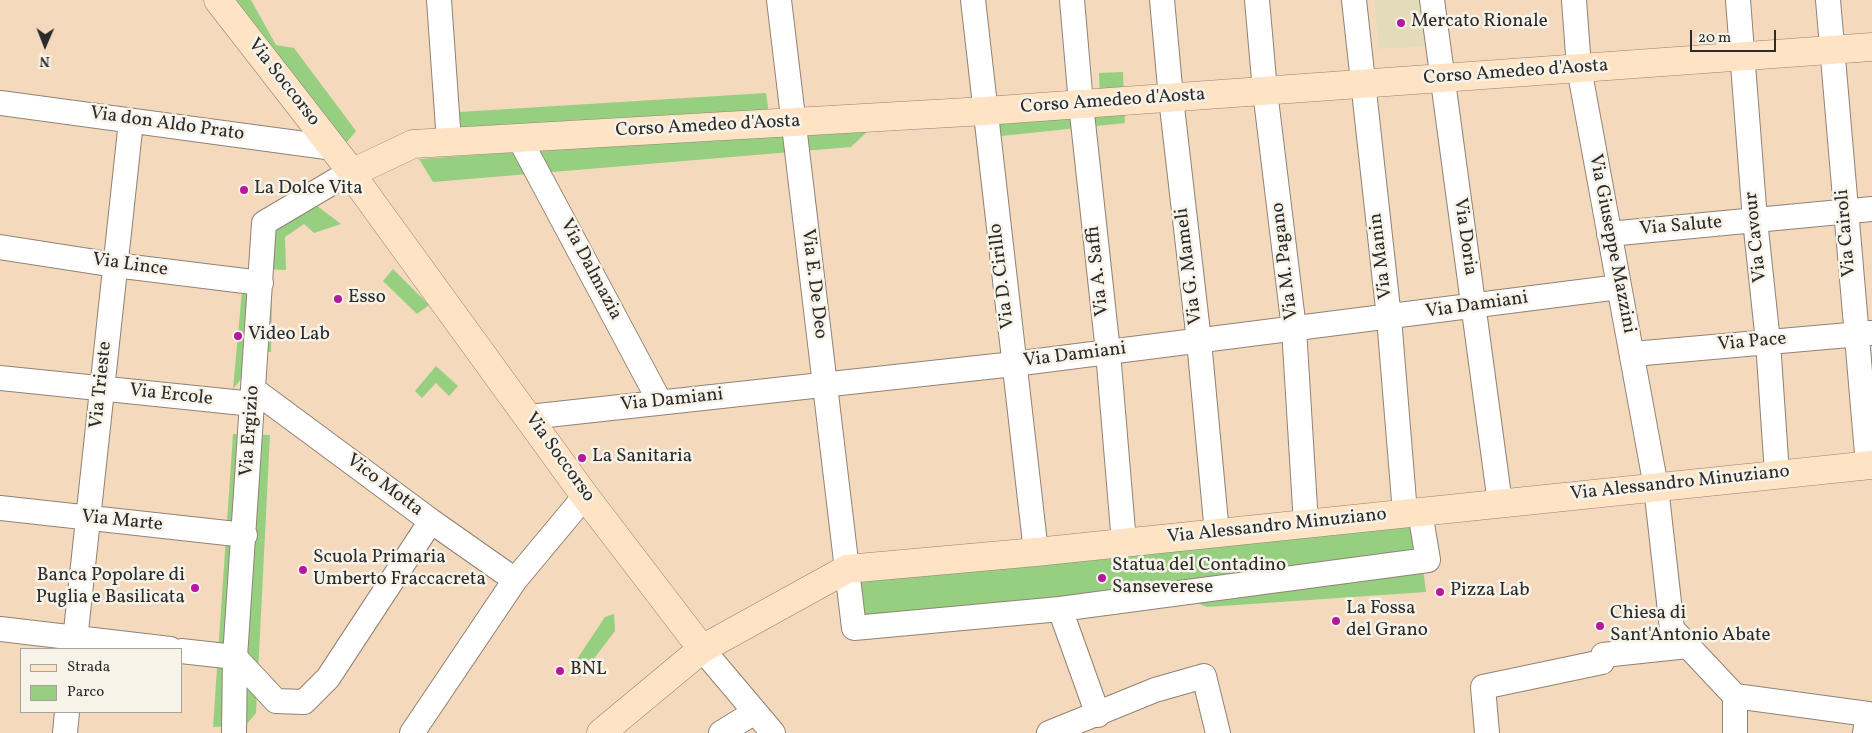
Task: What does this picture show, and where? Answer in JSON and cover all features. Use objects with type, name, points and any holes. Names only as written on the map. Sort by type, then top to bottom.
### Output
[{"type":"street","name":"Via Soccorso","points":[[218,0],[348,167],[585,496],[702,649],[772,733]]},
{"type":"street","points":[[439,0],[449,142]]},
{"type":"street","name":"Via E. De Deo","points":[[779,0],[854,628],[1060,608]]},
{"type":"street","name":"Via D. Cirillo","points":[[973,0],[1036,552]]},
{"type":"street","name":"Via A. Saffi","points":[[1072,0],[1081,104],[1108,352],[1124,543]]},
{"type":"street","name":"Via G. Mameli","points":[[1162,0],[1171,98],[1199,341],[1217,533]]},
{"type":"street","name":"Via M. Pagano","points":[[1257,0],[1265,91],[1294,329],[1306,524]]},
{"type":"street","name":"Via Manin","points":[[1060,608],[1428,560],[1412,512],[1362,84],[1354,0]]},
{"type":"street","name":"Via Doria","points":[[1432,0],[1500,503]]},
{"type":"street","name":"Via Giuseppe Mazzini","points":[[1574,0],[1579,68],[1656,487],[1672,629],[1735,696]]},
{"type":"street","name":"Via Cavour","points":[[1738,0],[1755,220],[1768,342],[1776,474]]},
{"type":"street","name":"Via Cairoli","points":[[1828,0],[1845,211],[1864,333],[1870,465]]},
{"type":"street","name":"Corso Amedeo d'Aosta","points":[[348,167],[413,144],[985,112],[1872,47]]},
{"type":"street","name":"Via don Aldo Prato","points":[[0,103],[131,121],[348,167]]},
{"type":"street","name":"Via Trieste","points":[[74,644],[131,121]]},
{"type":"street","name":"Via Dalmazia","points":[[519,138],[660,402]]},
{"type":"street","name":"Via Ergizio","points":[[234,733],[234,657],[245,536],[264,223],[348,167]]},
{"type":"street","name":"Via Salute","points":[[1609,234],[1872,209]]},
{"type":"street","name":"Via Lince","points":[[0,247],[115,265],[260,283]]},
{"type":"street","name":"Via Damiani","points":[[529,416],[826,386],[1014,364],[1389,318],[1619,287]]},
{"type":"street","name":"Via Pace","points":[[1633,354],[1864,333]]},
{"type":"street","name":"Via Ercole","points":[[0,378],[102,388],[254,397]]},
{"type":"street","name":"Vico Motta","points":[[254,397],[515,580]]},
{"type":"street","name":"Via Alessandro Minuziano","points":[[601,733],[702,649],[847,569],[1036,552],[1870,465]]},
{"type":"street","points":[[412,733],[515,580],[585,496]]},
{"type":"street","name":"Via Marte","points":[[0,508],[245,536]]},
{"type":"street","points":[[182,650],[234,657],[276,701],[304,702],[328,678],[431,521]]},
{"type":"street","points":[[1060,608],[1098,715]]},
{"type":"street","points":[[0,630],[74,644],[151,648]]},
{"type":"street","points":[[1487,733],[1483,687],[1602,662],[1603,655],[1688,646]]},
{"type":"street","points":[[1049,733],[1098,715],[1155,690],[1204,676],[1218,733]]},
{"type":"street","points":[[1735,733],[1735,696],[1868,714],[1866,733]]},
{"type":"street","points":[[721,733],[755,712]]},
{"type":"street","points":[[65,733],[67,713]]},
{"type":"shaded area","name":"Mercato Rionale","points":[[1374,0],[1423,0],[1429,46],[1379,49]]},
{"type":"green space","points":[[225,0],[251,0],[276,45],[294,48],[356,131],[342,148]]},
{"type":"green space","points":[[1123,72],[1125,123],[1001,136],[999,120],[1100,111],[1099,73]]},
{"type":"green space","points":[[766,93],[769,114],[462,133],[459,112]]},
{"type":"green space","points":[[872,127],[851,147],[433,182],[419,159]]},
{"type":"green space","points":[[312,202],[341,224],[314,233],[304,224],[285,237],[286,270],[267,269],[271,229]]},
{"type":"green space","points":[[393,269],[429,305],[417,314],[383,281]]},
{"type":"green space","points":[[242,291],[272,294],[271,352],[262,352],[233,389]]},
{"type":"green space","points":[[436,366],[458,386],[449,396],[436,383],[422,398],[415,391]]},
{"type":"green space","points":[[233,434],[270,435],[256,713],[246,725],[213,727]]},
{"type":"green space","points":[[1417,521],[1426,592],[1207,607],[1170,592],[861,623],[850,581]]},
{"type":"green space","points":[[614,614],[615,631],[580,677],[569,671],[605,617]]},
{"type":"place","name":"Mercato Rionale","points":[[1401,23]]},
{"type":"place","name":"La Dolce Vita","points":[[244,190]]},
{"type":"place","name":"Esso","points":[[338,299]]},
{"type":"place","name":"Video Lab","points":[[238,336]]},
{"type":"place","name":"La Sanitaria","points":[[582,458]]},
{"type":"place","name":"Scuola Primaria Umberto Fraccacreta","points":[[303,570]]},
{"type":"place","name":"Statua del Contadino Sanseverese","points":[[1102,578]]},
{"type":"place","name":"Banca Popolare di Puglia e Basilicata","points":[[195,588]]},
{"type":"place","name":"Pizza Lab","points":[[1440,592]]},
{"type":"place","name":"La Fossa del Grano","points":[[1336,621]]},
{"type":"place","name":"Chiesa di Sant'Antonio Abate","points":[[1600,626]]},
{"type":"place","name":"BNL","points":[[560,671]]}]
